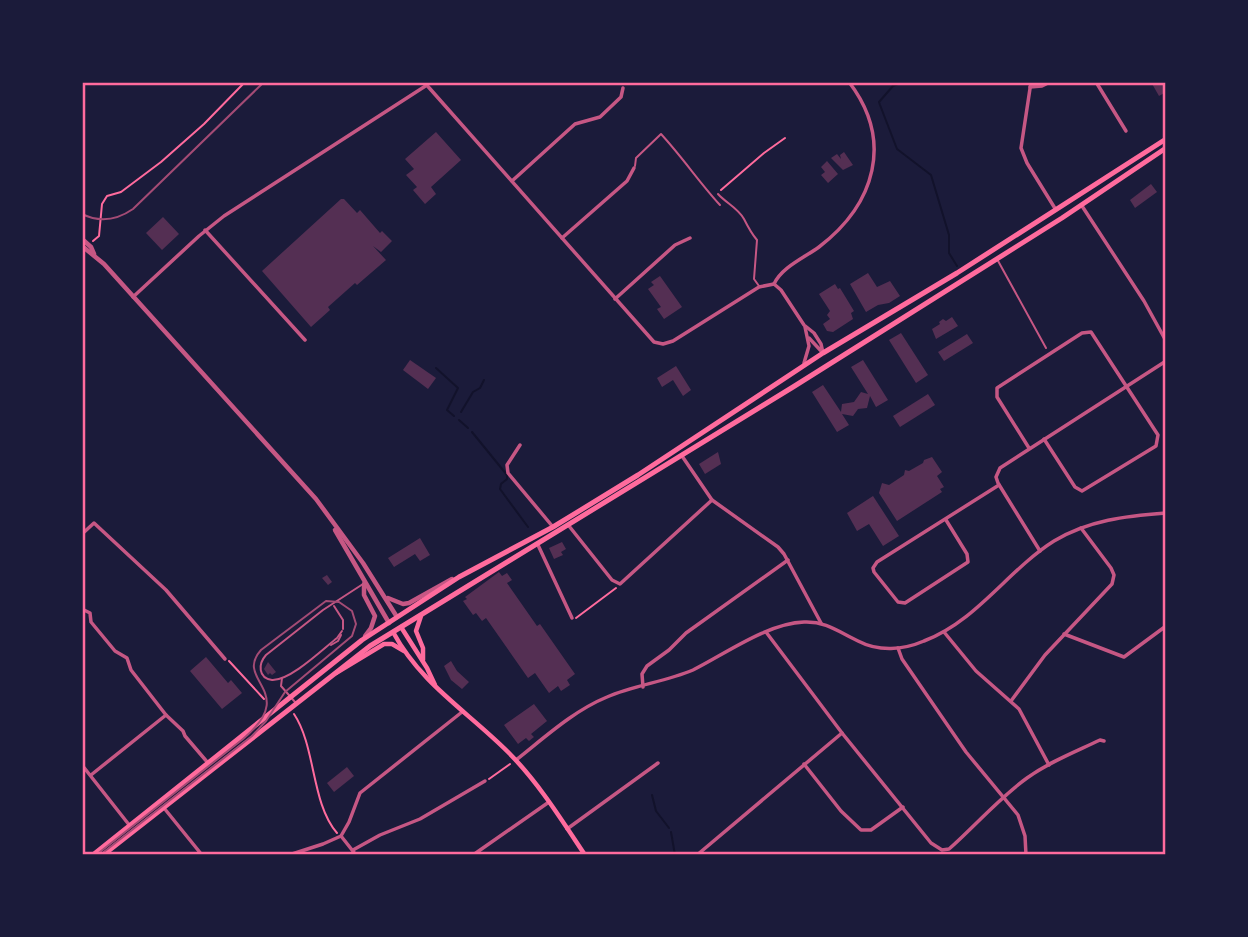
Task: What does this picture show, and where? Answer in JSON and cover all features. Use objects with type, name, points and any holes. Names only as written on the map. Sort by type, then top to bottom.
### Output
[{"type":"main road","points":[[93,855],[362,640],[459,577],[553,527],[678,450],[823,353],[980,258],[1166,139]]},
{"type":"main road","points":[[103,855],[332,674],[393,631],[538,545],[830,364],[1062,218],[1166,148]]},
{"type":"main road","points":[[1076,197],[1082,205]]},
{"type":"main road","points":[[1056,209],[1062,218]]},
{"type":"main road","points":[[980,258],[985,266]]},
{"type":"main road","points":[[823,353],[830,364]]},
{"type":"main road","points":[[423,661],[424,648],[416,636],[416,627],[430,607]]},
{"type":"main road","points":[[397,617],[435,686]]},
{"type":"main road","points":[[388,623],[420,673],[516,760],[585,855]]},
{"type":"main road","points":[[332,674],[342,671],[384,644],[393,644],[406,652]]},
{"type":"main road","points":[[160,802],[164,808]]},
{"type":"street","points":[[133,296],[205,230],[426,84],[647,336],[657,344],[673,341],[759,287],[774,284],[780,274],[821,246],[848,221],[858,207],[871,180],[874,157],[872,129],[863,104],[849,82]]},
{"type":"street","points":[[1050,82],[1042,86],[1030,84],[1021,148],[1027,163],[1056,209]]},
{"type":"street","points":[[1096,82],[1126,131]]},
{"type":"street","points":[[512,181],[575,124],[600,117],[621,97],[624,88]]},
{"type":"street","points":[[562,238],[626,181],[635,168]]},
{"type":"street","points":[[1082,205],[1144,301],[1166,341]]},
{"type":"street","points":[[205,230],[305,340]]},
{"type":"street","points":[[615,299],[675,245],[690,238]]},
{"type":"street","points":[[82,239],[94,254]]},
{"type":"street","points":[[82,246],[94,254],[133,296],[310,492],[397,617]]},
{"type":"street","points":[[774,284],[781,290],[804,325],[815,347],[823,353]]},
{"type":"street","points":[[804,325],[814,333],[823,353]]},
{"type":"street","points":[[1029,448],[997,397],[996,390],[1088,331],[1095,335],[1158,439],[1156,446],[1082,491],[1074,487],[1044,439]]},
{"type":"street","points":[[802,367],[808,355],[808,337]]},
{"type":"street","points":[[1040,551],[999,485],[996,477],[1002,465],[1166,361]]},
{"type":"street","points":[[520,445],[507,465],[508,473],[553,527]]},
{"type":"street","points":[[682,456],[712,500],[778,547],[788,560],[821,622]]},
{"type":"street","points":[[946,520],[967,554],[968,562],[905,603],[898,601],[874,572],[874,565],[999,485]]},
{"type":"street","points":[[569,526],[618,584],[629,577],[712,500]]},
{"type":"street","points":[[516,760],[586,708],[614,694],[690,671],[784,625],[803,621],[821,622],[867,646],[898,648],[921,643],[944,632],[980,605],[1054,541],[1081,528],[1123,517],[1166,513]]},
{"type":"street","points":[[330,520],[388,623]]},
{"type":"street","points":[[82,534],[94,523],[166,590],[225,659]]},
{"type":"street","points":[[1011,701],[1029,675],[1108,589],[1114,578],[1111,568],[1081,528]]},
{"type":"street","points":[[538,545],[572,618]]},
{"type":"street","points":[[643,687],[642,674],[647,666],[686,633],[788,560]]},
{"type":"street","points":[[384,596],[406,604],[444,582],[459,577]]},
{"type":"street","points":[[362,640],[371,628],[375,616],[364,595],[365,583]]},
{"type":"street","points":[[82,609],[90,614],[91,622],[115,651],[128,660],[131,670],[208,764]]},
{"type":"street","points":[[1064,634],[1124,657],[1129,656],[1166,626]]},
{"type":"street","points":[[766,632],[842,733],[931,842],[942,850],[949,849],[1025,780],[1049,765],[1100,740],[1104,741]]},
{"type":"street","points":[[944,632],[976,671],[1011,701],[1025,719],[1049,765]]},
{"type":"street","points":[[898,648],[902,659],[959,743],[1020,819],[1025,836],[1026,855]]},
{"type":"street","points":[[289,855],[341,836],[360,793],[463,712]]},
{"type":"street","points":[[91,775],[166,715]]},
{"type":"street","points":[[697,855],[842,733]]},
{"type":"street","points":[[568,829],[658,763]]},
{"type":"street","points":[[804,764],[841,811],[861,830],[871,830],[903,807]]},
{"type":"street","points":[[82,765],[130,826]]},
{"type":"street","points":[[353,850],[380,835],[420,819],[485,781]]},
{"type":"street","points":[[473,855],[549,802]]},
{"type":"street","points":[[164,808],[202,855]]},
{"type":"street","points":[[341,836],[356,855]]},
{"type":"lane","points":[[635,168],[636,158],[661,135],[720,205]]},
{"type":"lane","points":[[718,194],[745,220],[746,227],[757,240],[754,278],[759,287]]},
{"type":"lane","points":[[997,258],[1046,348]]},
{"type":"lane","points":[[334,605],[344,623],[342,631],[325,648],[283,677],[273,680],[263,675],[259,666],[262,658],[323,610],[372,578]]},
{"type":"lane","points":[[341,617],[347,621]]},
{"type":"lane","points":[[323,652],[325,648]]},
{"type":"lane","points":[[308,664],[311,658]]},
{"type":"lane","points":[[283,677],[281,686],[295,703]]},
{"type":"path","points":[[91,242],[99,233],[101,208],[107,196],[126,188],[185,142],[245,82]]},
{"type":"path","points":[[718,194],[785,138]]},
{"type":"path","points":[[572,618],[579,616],[614,590],[618,584]]},
{"type":"path","points":[[225,659],[233,663],[264,699]]},
{"type":"path","points":[[289,708],[302,726],[315,782],[331,826],[341,836]]},
{"type":"path","points":[[485,781],[516,760]]},
{"type":"building","points":[[1151,82],[1166,82],[1166,92],[1159,96]]},
{"type":"building","points":[[436,132],[461,160],[431,187],[436,194],[425,204],[413,190],[417,187],[406,175],[414,169],[405,159]]},
{"type":"building","points":[[844,152],[853,165],[843,170],[831,158],[837,154],[841,159],[840,155]]},
{"type":"building","points":[[827,161],[838,174],[828,183],[821,175],[825,172],[821,167]]},
{"type":"building","points":[[1151,184],[1157,192],[1135,208],[1130,200]]},
{"type":"building","points":[[341,199],[357,213],[360,210],[380,233],[382,231],[392,241],[381,252],[373,246],[386,260],[328,307],[330,310],[311,327],[262,271]]},
{"type":"building","points":[[163,217],[179,234],[162,250],[146,233]]},
{"type":"building","points":[[868,273],[877,287],[890,281],[900,296],[866,312],[850,284]]},
{"type":"building","points":[[660,276],[682,307],[664,319],[657,309],[661,307],[648,289],[654,285],[651,282]]},
{"type":"building","points":[[835,284],[854,311],[851,313],[853,319],[833,332],[827,331],[823,324],[830,319],[827,315],[830,311],[819,294]]},
{"type":"building","points":[[952,317],[958,326],[936,339],[932,329],[943,319],[946,321]]},
{"type":"building","points":[[901,333],[928,375],[916,383],[889,340]]},
{"type":"building","points":[[967,334],[973,343],[944,361],[938,352]]},
{"type":"building","points":[[410,360],[436,378],[428,389],[403,370]]},
{"type":"building","points":[[863,360],[888,400],[876,407],[870,396],[867,408],[858,409],[853,416],[842,414],[849,425],[837,432],[812,392],[823,385],[841,412],[842,404],[854,402],[861,392],[868,394],[851,367]]},
{"type":"building","points":[[676,366],[691,390],[683,396],[673,380],[662,387],[657,378]]},
{"type":"building","points":[[928,394],[935,405],[900,427],[893,416]]},
{"type":"building","points":[[718,452],[721,464],[705,474],[699,464]]},
{"type":"building","points":[[932,457],[942,472],[937,476],[944,487],[940,489],[942,492],[897,521],[879,493],[882,483],[889,485],[904,475],[905,470],[909,471]]},
{"type":"building","points":[[873,496],[899,536],[883,546],[869,524],[857,531],[847,513]]},
{"type":"building","points":[[420,538],[430,555],[420,561],[415,554],[394,567],[388,558]]},
{"type":"building","points":[[562,542],[566,549],[561,552],[563,555],[554,559],[549,548]]},
{"type":"building","points":[[499,572],[502,576],[507,573],[512,580],[507,583],[575,674],[567,680],[570,685],[561,691],[558,686],[549,693],[535,673],[528,678],[486,618],[482,621],[476,613],[473,615],[463,601]]},
{"type":"building","points":[[327,575],[332,582],[328,585],[322,578]]},
{"type":"building","points":[[206,657],[228,683],[231,680],[242,693],[222,709],[190,671]]},
{"type":"building","points":[[451,661],[469,682],[462,689],[451,680],[444,666]]},
{"type":"building","points":[[268,662],[276,672],[272,675],[268,675],[264,669]]},
{"type":"building","points":[[534,704],[547,721],[531,734],[534,737],[529,741],[526,738],[518,744],[504,725]]},
{"type":"building","points":[[347,767],[354,776],[334,792],[327,783]]},
{"type":"waterway","points":[[903,82],[893,86],[879,102],[897,149],[931,175],[949,235],[949,253],[957,266]]},
{"type":"waterway","points":[[436,368],[458,388],[447,410],[454,416]]},
{"type":"waterway","points":[[461,412],[484,380]]},
{"type":"waterway","points":[[459,420],[468,428]]},
{"type":"waterway","points":[[472,432],[507,475],[500,489],[528,527]]},
{"type":"waterway","points":[[652,795],[656,811],[669,828]]},
{"type":"waterway","points":[[671,832],[675,855]]},
{"type":"tram line","points":[[82,214],[95,219],[108,219],[133,209],[264,82]]},
{"type":"tram line","points":[[96,855],[243,739],[259,723],[266,709],[263,688],[254,670],[261,650],[326,601],[339,602],[352,611],[356,624],[352,636],[285,692],[266,721],[252,736],[100,855]]}]
